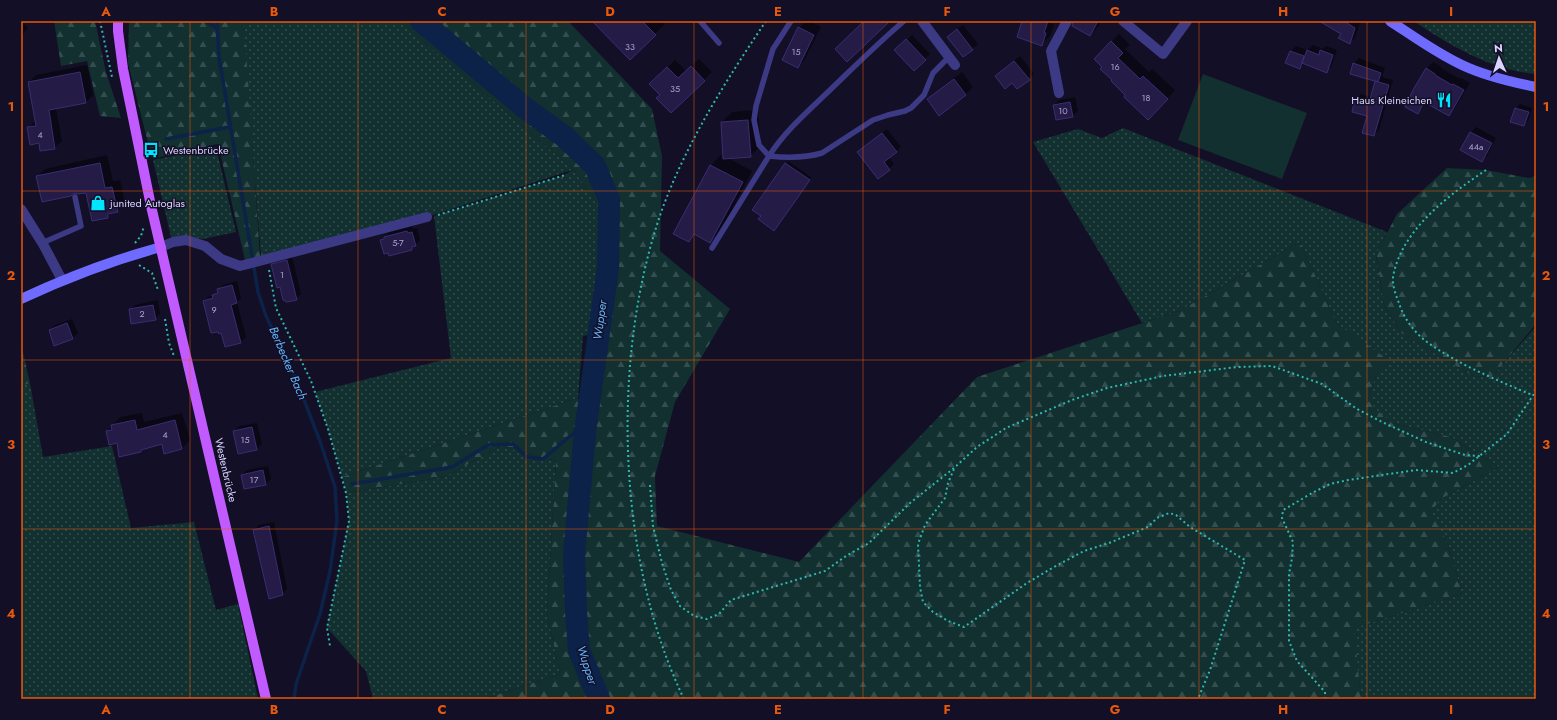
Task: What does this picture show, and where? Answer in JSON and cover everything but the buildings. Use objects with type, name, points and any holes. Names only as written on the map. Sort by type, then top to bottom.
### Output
[{"type":"main road","name":"Westenbrücke","points":[[118,21],[123,69],[143,166],[266,699]]},
{"type":"street","points":[[922,21],[952,61]]},
{"type":"street","points":[[1059,93],[1051,51],[1067,21]]},
{"type":"street","points":[[1123,21],[1163,54],[1187,21]]},
{"type":"street","points":[[1390,21],[1422,42],[1461,64],[1489,75],[1536,87]]},
{"type":"street","points":[[21,209],[62,280]]},
{"type":"street","points":[[21,299],[62,280],[173,242],[186,240],[206,246],[221,259],[240,266],[427,217]]},
{"type":"lane","points":[[700,21],[719,43]]},
{"type":"lane","points":[[791,21],[772,49],[754,120],[759,145],[769,156],[800,157],[822,153],[873,120],[911,108],[924,95],[934,73],[952,61]]},
{"type":"lane","points":[[712,248],[776,145],[799,120],[878,43],[904,21]]},
{"type":"lane","points":[[42,243],[81,226],[75,197]]},
{"type":"path","points":[[100,21],[113,82]]},
{"type":"path","points":[[684,699],[661,643],[647,595],[636,544],[629,467],[629,382],[632,346],[639,297],[663,207],[685,156],[725,85],[766,21]]},
{"type":"path","points":[[1486,170],[1458,189],[1410,236],[1393,278],[1397,298],[1405,320],[1426,341],[1454,359],[1532,395]]},
{"type":"path","points":[[427,217],[565,175]]},
{"type":"path","points":[[132,255],[130,246],[141,236],[144,229],[144,220]]},
{"type":"path","points":[[264,259],[276,308],[311,381],[328,429],[346,493],[349,521],[327,628],[330,646]]},
{"type":"path","points":[[650,484],[654,526],[662,563],[671,590],[680,606],[694,616],[707,619],[719,614],[731,600],[825,571],[846,556],[869,543],[910,503],[954,468],[977,447],[1006,428],[1072,400],[1107,388],[1170,375],[1237,367],[1272,366],[1322,384],[1357,409],[1426,442],[1465,456],[1480,456]]},
{"type":"path","points":[[1325,699],[1325,692],[1297,661],[1289,641],[1289,574],[1293,542],[1282,518],[1283,510],[1330,484],[1348,480],[1416,470],[1453,473],[1468,465],[1507,434],[1536,391]]},
{"type":"path","points":[[954,468],[948,483],[945,498],[925,525],[918,544],[920,587],[923,602],[933,612],[948,621],[964,627],[1027,583],[1054,567],[1084,551],[1109,543],[1148,527],[1156,518],[1168,513],[1176,515],[1190,527],[1245,560],[1210,670],[1198,699]]},
{"type":"green space","points":[[54,21],[95,21],[106,72],[121,118],[100,116],[87,61],[61,66]]},
{"type":"green space","points":[[129,21],[244,21],[260,256],[245,260],[218,144],[152,159],[128,63]]},
{"type":"green space","points":[[244,21],[400,21],[573,169],[602,211],[594,334],[583,336],[578,398],[342,477],[315,392],[451,358],[434,216],[565,175],[572,170],[427,217],[261,256],[245,59]]},
{"type":"green space","points":[[400,21],[568,21],[652,109],[662,156],[660,251],[730,309],[675,402],[655,476],[657,526],[799,562],[977,377],[1179,311],[1300,242],[1337,324],[1390,361],[1376,375],[1370,391],[1374,408],[1392,423],[1451,437],[1499,467],[1439,500],[1432,512],[1449,547],[1462,594],[1354,628],[1361,699],[484,699],[560,674],[547,613],[556,461],[502,446],[444,477],[346,493],[342,477],[578,398],[589,418],[583,548],[590,490],[594,334],[602,211],[573,169]]},
{"type":"green space","points":[[1414,21],[1536,21],[1536,74],[1504,68],[1488,62],[1456,48]]},
{"type":"green space","points":[[1203,74],[1307,113],[1282,179],[1178,140]]},
{"type":"green space","points":[[1123,128],[1387,232],[1376,255],[1384,305],[1401,333],[1473,376],[1492,377],[1536,326],[1536,391],[1532,395],[1536,401],[1536,699],[1361,699],[1353,628],[1462,594],[1449,547],[1431,512],[1439,500],[1499,467],[1451,437],[1392,423],[1373,408],[1370,391],[1376,375],[1389,361],[1337,324],[1300,242],[1179,311],[1142,323],[1033,142],[1078,129],[1102,138]]},
{"type":"green space","points":[[216,147],[236,232],[203,239],[171,237],[153,160]]},
{"type":"green space","points":[[1447,168],[1486,170],[1529,178],[1536,176],[1536,324],[1492,377],[1473,376],[1401,333],[1384,305],[1376,254],[1397,214]]},
{"type":"green space","points":[[21,344],[30,383],[21,386]]},
{"type":"green space","points":[[30,383],[43,457],[112,446],[131,528],[194,522],[216,610],[238,604],[258,699],[21,699],[21,386]]},
{"type":"green space","points":[[502,446],[556,461],[547,613],[560,674],[484,699],[373,699],[366,671],[327,628],[349,521],[346,493],[444,477]]},
{"type":"waterway","points":[[205,21],[217,28]]},
{"type":"waterway","name":"Berbecker Bach","points":[[217,21],[219,57],[258,292],[266,316],[296,379],[321,444],[335,487],[337,521],[330,571],[320,614],[296,684],[294,699]]},
{"type":"waterway","name":"Wupper","points":[[421,21],[525,108],[565,137],[595,166],[609,199],[608,268],[585,432],[574,555],[579,650],[599,699]]},
{"type":"waterway","points":[[166,139],[229,127]]},
{"type":"waterway","points":[[352,484],[452,467],[488,445],[513,444],[527,457],[543,459],[575,432],[585,432]]},
{"type":"place","name":"Haus Kleineichen","points":[[1444,100]]},
{"type":"place","name":"Westenbrücke","points":[[151,150]]},
{"type":"place","name":"junited Autoglas","points":[[98,203]]}]
